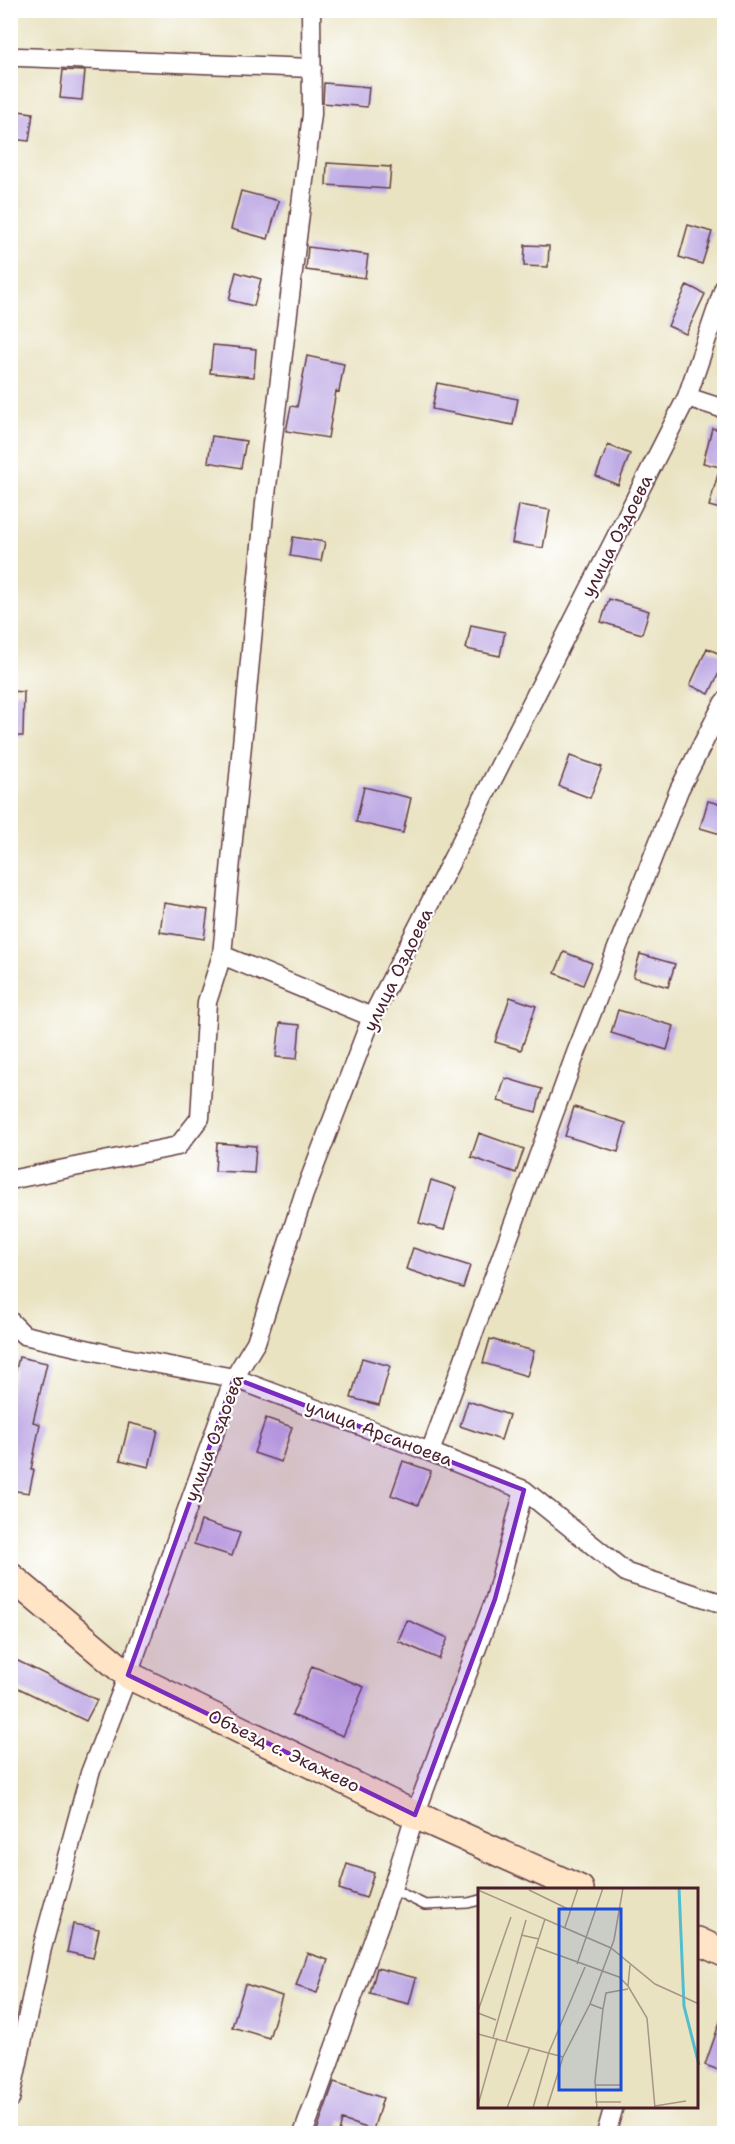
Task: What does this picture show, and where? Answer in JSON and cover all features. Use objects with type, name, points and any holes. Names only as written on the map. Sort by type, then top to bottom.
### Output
[{"type":"main road","name":"Объезд с. Экажево","points":[[10,1576],[128,1675],[415,1815],[578,1888]]},
{"type":"main road","points":[[699,1941],[724,1953]]},
{"type":"street","points":[[10,1180],[178,1146],[200,1118],[207,1002],[222,955],[265,503],[312,114],[311,10]]},
{"type":"street","points":[[19,57],[312,68]]},
{"type":"street","name":"улица Оздоева","points":[[10,2100],[42,1948],[90,1773],[128,1675],[234,1378],[256,1342],[304,1194],[372,1017],[687,397],[724,288]]},
{"type":"street","points":[[687,397],[724,409]]},
{"type":"street","points":[[430,1452],[576,1053],[680,790],[724,702]]},
{"type":"street","points":[[222,955],[372,1017]]},
{"type":"street","name":"улица Арсаноева","points":[[10,1321],[24,1335],[121,1357],[234,1378],[430,1452],[524,1490],[627,1573],[724,1604]]},
{"type":"street","points":[[303,2133],[392,1889],[415,1815],[495,1599],[524,1490]]},
{"type":"street","points":[[611,2132],[614,2108]]},
{"type":"lane","points":[[392,1889],[425,1905],[478,1900]]},
{"type":"highlighted area","points":[[234,1378],[524,1490],[495,1599],[415,1815],[128,1675]]},
{"type":"building","points":[[63,70],[85,71],[82,100],[60,98]]},
{"type":"building","points":[[324,83],[369,87],[367,107],[323,103]]},
{"type":"building","points":[[10,110],[33,113],[29,141],[10,139]]},
{"type":"building","points":[[327,163],[391,167],[389,189],[326,185]]},
{"type":"building","points":[[241,191],[279,201],[268,239],[231,229]]},
{"type":"building","points":[[688,225],[712,232],[702,264],[679,257]]},
{"type":"building","points":[[525,245],[549,246],[548,267],[524,266]]},
{"type":"building","points":[[308,247],[368,255],[365,278],[306,270]]},
{"type":"building","points":[[236,272],[261,279],[254,306],[229,300]]},
{"type":"building","points":[[687,285],[705,294],[686,334],[668,326]]},
{"type":"building","points":[[213,345],[256,349],[254,377],[210,373]]},
{"type":"building","points":[[307,356],[344,364],[339,392],[336,391],[328,438],[286,431],[291,406],[297,407]]},
{"type":"building","points":[[437,383],[518,399],[513,425],[432,409]]},
{"type":"building","points":[[712,428],[724,431],[724,510],[709,506],[720,467],[703,463]]},
{"type":"building","points":[[212,436],[246,441],[241,468],[208,462]]},
{"type":"building","points":[[608,445],[630,454],[618,485],[596,476]]},
{"type":"building","points":[[519,505],[550,510],[543,548],[512,543]]},
{"type":"building","points":[[293,537],[325,542],[321,561],[290,556]]},
{"type":"building","points":[[609,599],[649,611],[642,634],[601,622]]},
{"type":"building","points":[[471,625],[505,632],[500,656],[466,649]]},
{"type":"building","points":[[707,648],[724,656],[724,662],[709,694],[690,685]]},
{"type":"building","points":[[10,691],[24,692],[23,736],[10,736]]},
{"type":"building","points":[[570,756],[602,767],[590,798],[559,786]]},
{"type":"building","points":[[364,787],[411,798],[403,833],[356,822]]},
{"type":"building","points":[[708,801],[724,805],[724,835],[700,828]]},
{"type":"building","points":[[164,903],[208,910],[204,939],[160,932]]},
{"type":"building","points":[[564,952],[592,963],[583,985],[555,973]]},
{"type":"building","points":[[640,954],[675,964],[668,987],[633,977]]},
{"type":"building","points":[[510,997],[536,1006],[521,1050],[495,1042]]},
{"type":"building","points":[[618,1010],[674,1026],[667,1050],[611,1033]]},
{"type":"building","points":[[280,1023],[300,1025],[297,1059],[276,1057]]},
{"type":"building","points":[[505,1078],[542,1089],[536,1112],[498,1101]]},
{"type":"building","points":[[574,1107],[626,1123],[618,1152],[565,1136]]},
{"type":"building","points":[[479,1133],[524,1149],[516,1173],[471,1157]]},
{"type":"building","points":[[217,1143],[256,1146],[254,1173],[215,1171]]},
{"type":"building","points":[[431,1180],[456,1188],[444,1230],[419,1223]]},
{"type":"building","points":[[413,1248],[470,1266],[463,1288],[406,1269]]},
{"type":"building","points":[[490,1339],[534,1351],[527,1376],[483,1363]]},
{"type":"building","points":[[19,1357],[47,1363],[33,1422],[40,1424],[29,1493],[10,1490],[10,1393]]},
{"type":"building","points":[[362,1358],[390,1366],[379,1405],[351,1398]]},
{"type":"building","points":[[468,1401],[509,1415],[501,1440],[460,1426]]},
{"type":"building","points":[[266,1418],[292,1427],[281,1462],[254,1453]]},
{"type":"building","points":[[129,1423],[158,1430],[149,1467],[120,1460]]},
{"type":"building","points":[[403,1461],[431,1471],[418,1505],[391,1495]]},
{"type":"building","points":[[201,1521],[240,1533],[232,1556],[194,1544]]},
{"type":"building","points":[[407,1620],[448,1638],[439,1659],[398,1641]]},
{"type":"building","points":[[10,1657],[97,1700],[86,1721],[10,1684]]},
{"type":"building","points":[[312,1666],[364,1687],[343,1736],[292,1715]]},
{"type":"building","points":[[347,1864],[374,1873],[366,1898],[339,1889]]},
{"type":"building","points":[[73,1924],[99,1929],[93,1958],[67,1952]]},
{"type":"building","points":[[307,1953],[328,1960],[317,1993],[296,1986]]},
{"type":"building","points":[[377,1968],[416,1978],[409,2004],[370,1994]]},
{"type":"building","points":[[245,1984],[282,1996],[269,2038],[232,2027]]},
{"type":"building","points":[[722,2016],[724,2016],[724,2072],[705,2065]]},
{"type":"building","points":[[334,2082],[383,2098],[373,2130],[342,2120],[339,2133],[316,2133]]}]
